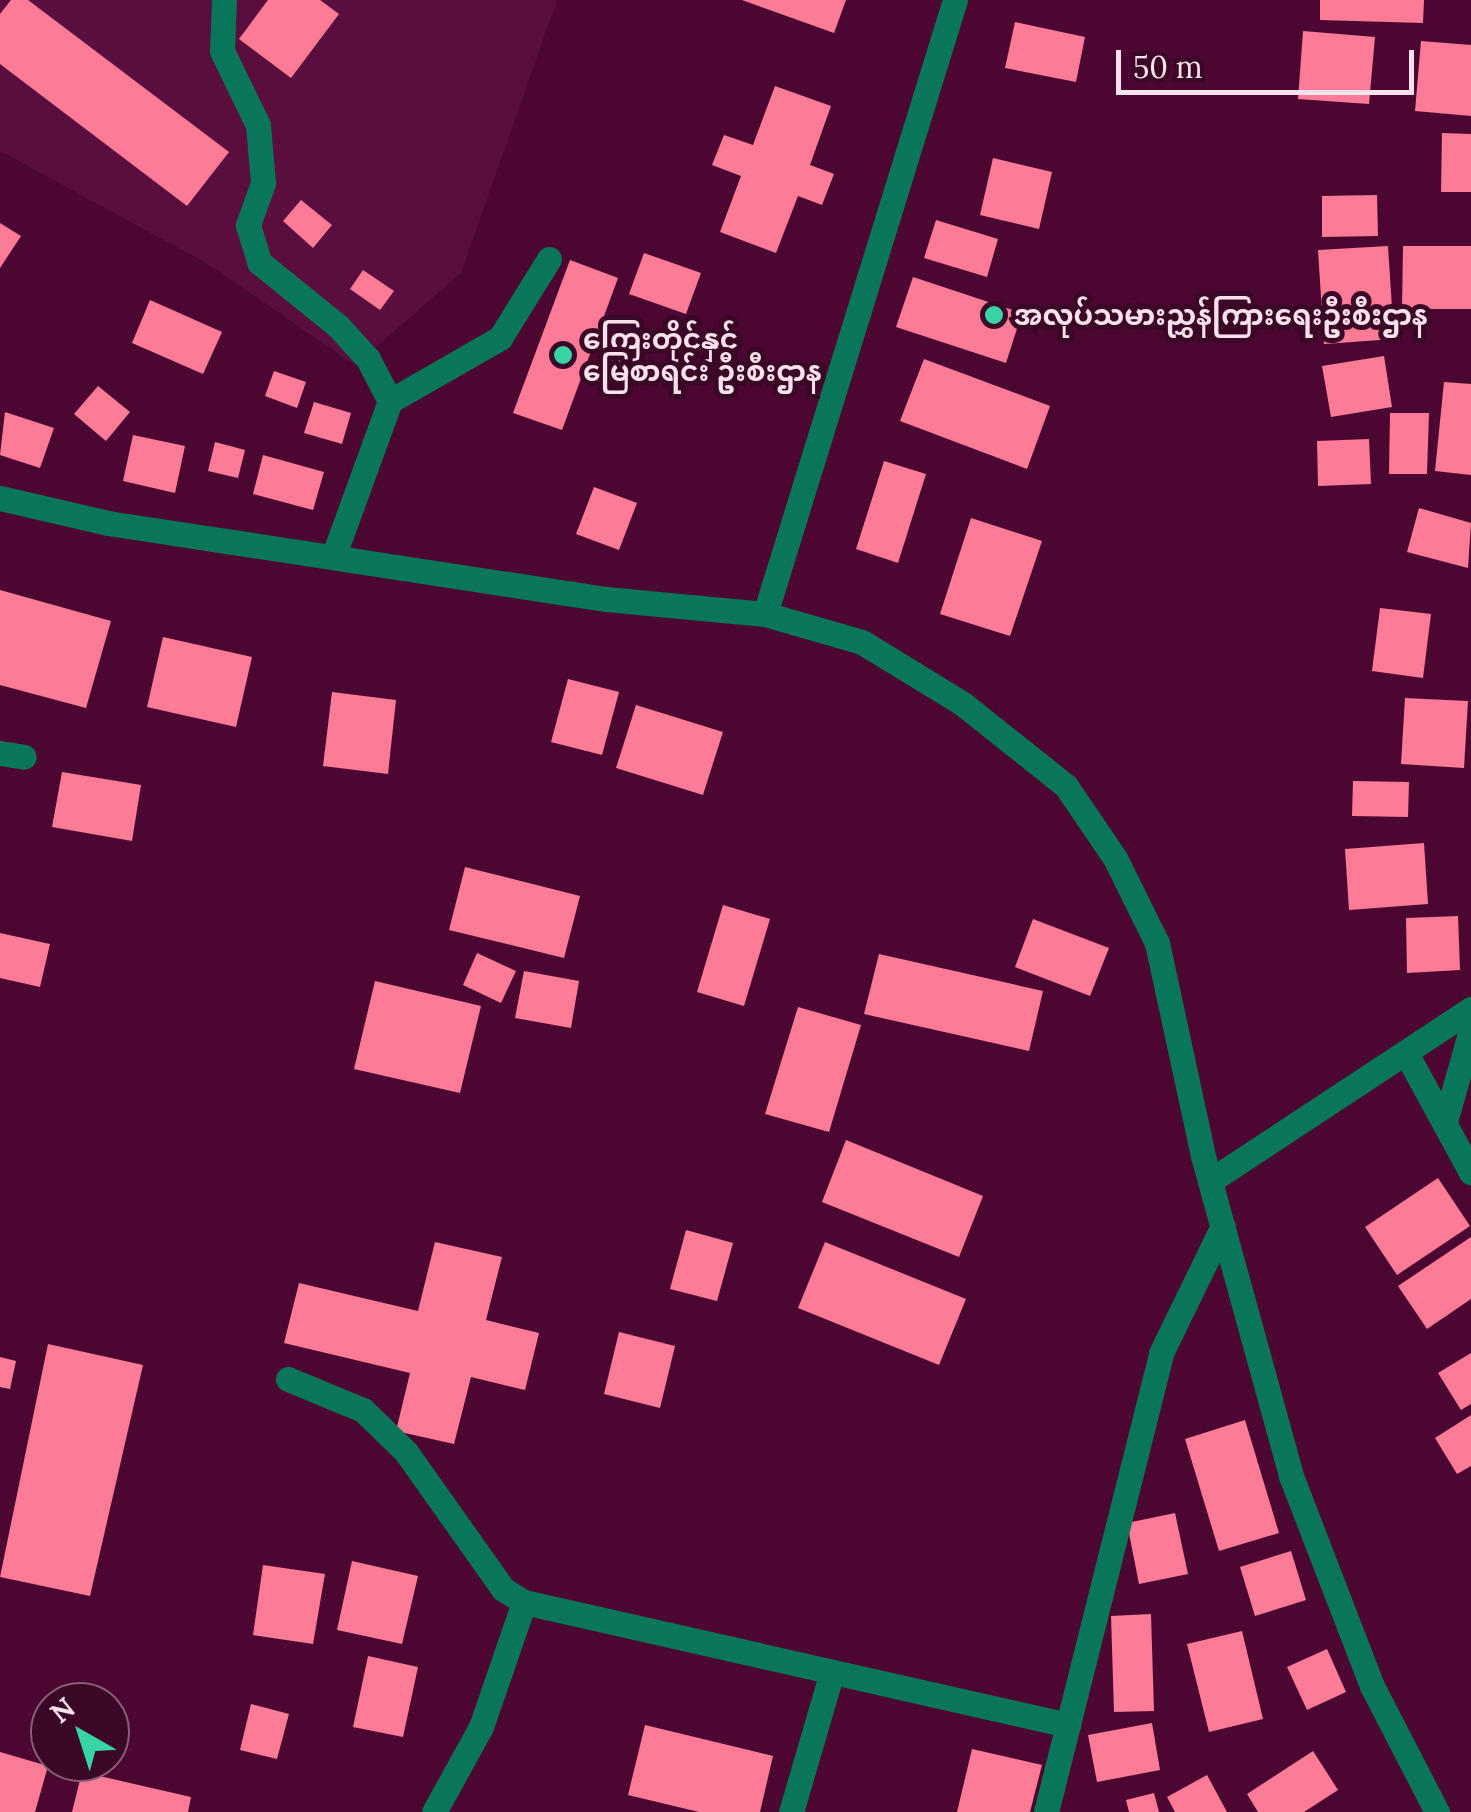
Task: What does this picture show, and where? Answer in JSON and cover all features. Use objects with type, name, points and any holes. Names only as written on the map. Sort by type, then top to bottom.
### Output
[{"type":"street","points":[[224,0],[222,51],[258,125],[263,183],[248,226],[259,262],[348,337],[390,401]]},
{"type":"street","points":[[765,614],[955,0]]},
{"type":"street","points":[[335,552],[390,401],[500,338],[549,259]]},
{"type":"street","points":[[0,498],[108,523],[335,552],[606,599],[765,614],[862,642],[964,704],[1066,786],[1115,858],[1157,943],[1210,1181],[1291,1476],[1372,1686],[1437,1812]]},
{"type":"street","points":[[1210,1181],[1471,1009]]},
{"type":"street","points":[[1446,1118],[1471,1030]]},
{"type":"street","points":[[1406,1053],[1446,1118],[1471,1172]]},
{"type":"street","points":[[1046,1812],[1161,1353],[1223,1226]]},
{"type":"street","points":[[288,1379],[363,1410],[406,1452],[504,1589],[524,1602],[1068,1724]]},
{"type":"street","points":[[434,1812],[481,1728],[524,1602]]},
{"type":"street","points":[[791,1812],[832,1672]]},
{"type":"shaded area","points":[[0,0],[557,0],[461,273],[355,365],[206,263],[0,151]]},
{"type":"building","points":[[11,0],[28,0],[229,152],[187,206],[0,64],[0,14]]},
{"type":"building","points":[[268,0],[320,0],[339,14],[291,78],[239,39]]},
{"type":"building","points":[[742,0],[846,0],[834,33]]},
{"type":"building","points":[[1320,0],[1424,0],[1423,23],[1320,20]]},
{"type":"building","points":[[1015,22],[1085,37],[1076,82],[1005,68]]},
{"type":"building","points":[[1303,31],[1375,37],[1369,104],[1298,99]]},
{"type":"building","points":[[1421,41],[1471,45],[1471,116],[1415,111]]},
{"type":"building","points":[[775,86],[831,106],[810,165],[834,174],[822,205],[798,196],[776,253],[720,232],[741,176],[712,165],[724,135],[753,145]]},
{"type":"building","points":[[1442,133],[1471,134],[1471,192],[1441,192]]},
{"type":"building","points":[[993,158],[1052,172],[1039,229],[980,215]]},
{"type":"building","points":[[1377,195],[1378,236],[1322,237],[1322,196]]},
{"type":"building","points":[[301,200],[332,225],[313,248],[283,221]]},
{"type":"building","points":[[936,220],[998,239],[987,277],[924,258]]},
{"type":"building","points":[[0,223],[21,236],[0,268]]},
{"type":"building","points":[[1388,246],[1394,339],[1324,344],[1318,250]]},
{"type":"building","points":[[1403,246],[1471,246],[1471,309],[1402,309]]},
{"type":"building","points":[[644,253],[701,273],[686,314],[629,294]]},
{"type":"building","points":[[570,260],[618,278],[562,430],[513,413]]},
{"type":"building","points":[[363,270],[394,291],[380,310],[350,289]]},
{"type":"building","points":[[913,277],[1022,313],[1006,363],[896,327]]},
{"type":"building","points":[[150,300],[222,332],[203,374],[132,343]]},
{"type":"building","points":[[1384,356],[1392,407],[1331,417],[1322,366]]},
{"type":"building","points":[[924,359],[1050,406],[1027,469],[900,421]]},
{"type":"building","points":[[274,371],[306,382],[297,408],[265,396]]},
{"type":"building","points":[[1444,382],[1471,384],[1471,475],[1435,471]]},
{"type":"building","points":[[98,386],[130,412],[106,441],[74,414]]},
{"type":"building","points":[[314,402],[351,413],[342,444],[304,433]]},
{"type":"building","points":[[5,412],[54,428],[40,468],[0,455]]},
{"type":"building","points":[[1390,413],[1429,413],[1427,474],[1389,474]]},
{"type":"building","points":[[133,435],[185,446],[175,493],[123,481]]},
{"type":"building","points":[[1369,439],[1371,484],[1318,486],[1317,441]]},
{"type":"building","points":[[215,442],[245,450],[238,478],[208,471]]},
{"type":"building","points":[[263,455],[324,472],[313,510],[253,494]]},
{"type":"building","points":[[884,461],[926,474],[898,563],[856,549]]},
{"type":"building","points":[[594,487],[637,503],[619,550],[576,534]]},
{"type":"building","points":[[1419,508],[1471,523],[1468,568],[1407,552]]},
{"type":"building","points":[[971,518],[1042,541],[1010,636],[940,614]]},
{"type":"building","points":[[0,590],[111,621],[86,708],[0,685]]},
{"type":"building","points":[[1380,608],[1431,614],[1423,678],[1372,671]]},
{"type":"building","points":[[163,637],[252,657],[236,727],[147,707]]},
{"type":"building","points":[[568,679],[619,692],[602,755],[551,742]]},
{"type":"building","points":[[332,692],[396,700],[388,774],[323,766]]},
{"type":"building","points":[[1405,698],[1468,701],[1464,768],[1401,764]]},
{"type":"building","points":[[636,705],[723,732],[703,795],[616,768]]},
{"type":"building","points":[[62,772],[141,785],[132,841],[52,827]]},
{"type":"building","points":[[1353,781],[1409,782],[1408,817],[1352,816]]},
{"type":"building","points":[[1424,843],[1428,904],[1349,910],[1345,849]]},
{"type":"building","points":[[465,867],[580,896],[564,958],[449,930]]},
{"type":"building","points":[[723,905],[770,919],[744,1006],[697,992]]},
{"type":"building","points":[[1458,916],[1460,970],[1407,973],[1406,918]]},
{"type":"building","points":[[1033,919],[1109,948],[1090,996],[1015,967]]},
{"type":"building","points":[[0,933],[50,944],[40,987],[0,978]]},
{"type":"building","points":[[477,953],[516,971],[501,1003],[463,985]]},
{"type":"building","points":[[879,954],[1043,991],[1029,1051],[864,1014]]},
{"type":"building","points":[[524,971],[579,981],[571,1028],[515,1018]]},
{"type":"building","points":[[375,981],[481,1006],[460,1093],[354,1069]]},
{"type":"building","points":[[798,1007],[861,1025],[829,1132],[765,1114]]},
{"type":"building","points":[[846,1140],[983,1196],[959,1257],[822,1202]]},
{"type":"building","points":[[1438,1178],[1470,1226],[1397,1275],[1365,1227]]},
{"type":"building","points":[[686,1230],[733,1243],[717,1301],[670,1289]]},
{"type":"building","points":[[1471,1237],[1471,1299],[1427,1329],[1398,1286]]},
{"type":"building","points":[[435,1242],[502,1257],[486,1320],[539,1333],[525,1390],[471,1377],[454,1444],[396,1431],[410,1373],[284,1343],[299,1283],[418,1311]]},
{"type":"building","points":[[825,1242],[966,1299],[939,1365],[798,1308]]},
{"type":"building","points":[[619,1332],[675,1346],[660,1408],[604,1394]]},
{"type":"building","points":[[48,1344],[143,1365],[90,1596],[0,1577]]},
{"type":"building","points":[[1471,1353],[1471,1404],[1461,1410],[1438,1373]]},
{"type":"building","points":[[0,1357],[16,1361],[10,1389],[0,1387]]},
{"type":"building","points":[[1471,1415],[1471,1466],[1457,1474],[1435,1438]]},
{"type":"building","points":[[1245,1420],[1279,1533],[1219,1551],[1185,1439]]},
{"type":"building","points":[[1175,1513],[1188,1574],[1139,1584],[1127,1523]]},
{"type":"building","points":[[1291,1551],[1306,1600],[1255,1616],[1240,1567]]},
{"type":"building","points":[[352,1561],[418,1576],[402,1644],[337,1630]]},
{"type":"building","points":[[263,1565],[325,1574],[313,1644],[253,1635]]},
{"type":"building","points":[[1151,1614],[1154,1711],[1114,1712],[1111,1616]]},
{"type":"building","points":[[1242,1631],[1263,1719],[1209,1732],[1187,1644]]},
{"type":"building","points":[[1327,1649],[1346,1692],[1307,1710],[1287,1667]]},
{"type":"building","points":[[368,1656],[418,1667],[403,1737],[353,1727]]},
{"type":"building","points":[[251,1704],[289,1714],[277,1759],[240,1750]]},
{"type":"building","points":[[1152,1723],[1160,1770],[1097,1782],[1088,1735]]},
{"type":"building","points":[[645,1725],[773,1756],[760,1812],[699,1812],[628,1795]]},
{"type":"building","points":[[972,1749],[1042,1765],[1030,1812],[957,1812]]},
{"type":"building","points":[[1313,1751],[1338,1790],[1304,1812],[1258,1812],[1247,1794]]},
{"type":"building","points":[[0,1752],[30,1761],[30,1782],[43,1782],[35,1812],[0,1812]]},
{"type":"building","points":[[1207,1775],[1227,1812],[1175,1812],[1167,1797]]},
{"type":"building","points":[[80,1782],[126,1782],[191,1797],[188,1812],[72,1812]]},
{"type":"building","points":[[1154,1793],[1159,1812],[1129,1812],[1126,1800]]},
{"type":"place","name":"အလုပ်သမားညွှန်ကြားရေးဦးစီးဌာန","points":[[994,315]]},
{"type":"place","name":"ကြေးတိုင်နှင့် မြေစာရင်း ဦးစီးဌာန","points":[[563,355]]}]
